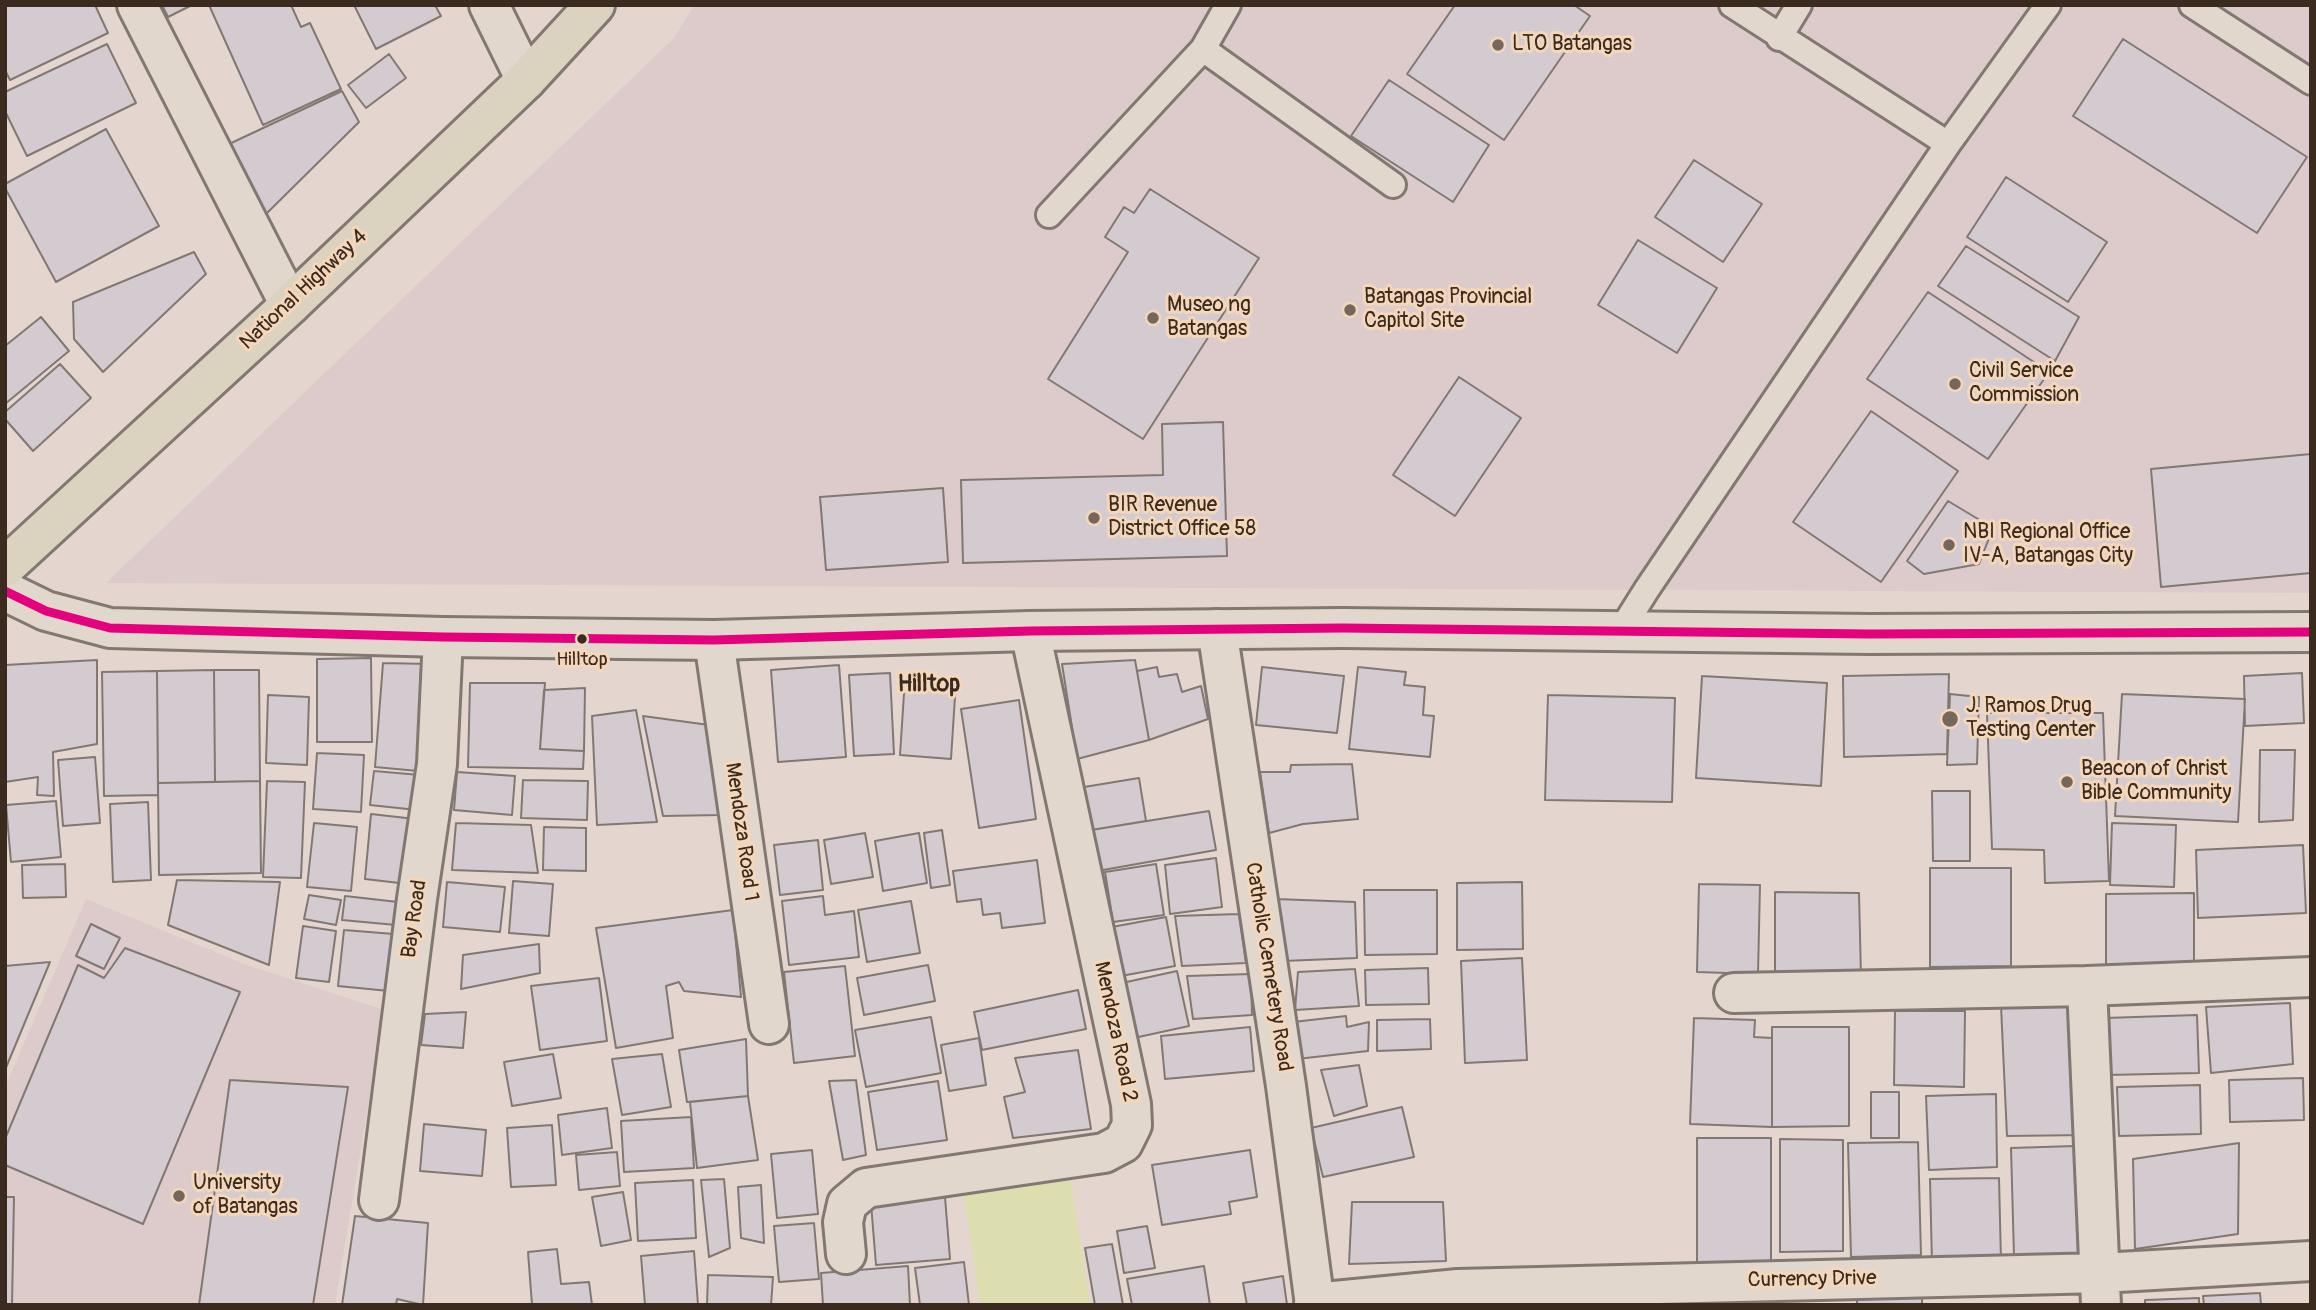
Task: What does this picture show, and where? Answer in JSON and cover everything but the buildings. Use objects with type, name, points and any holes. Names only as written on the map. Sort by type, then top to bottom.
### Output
[{"type":"main road","name":"National Highway 4","points":[[5,567],[290,305],[526,80],[594,5]]},
{"type":"street","points":[[137,5],[290,305]]},
{"type":"street","points":[[489,5],[526,80]]},
{"type":"street","points":[[5,591],[46,611],[110,628],[443,637],[714,640],[1030,631],[1343,628],[1870,634],[2311,632]]},
{"type":"street","name":"Catholic Cemetery Road","points":[[1217,629],[1284,1072],[1315,1304]]},
{"type":"street","name":"Mendoza Road 2","points":[[846,1254],[843,1222],[847,1204],[866,1188],[1104,1153],[1123,1143],[1132,1125],[1130,1104],[1030,631]]},
{"type":"street","name":"Bay Road","points":[[379,1200],[437,764],[443,637]]},
{"type":"street","name":"Mendoza Road 1","points":[[714,640],[769,1024]]},
{"type":"street","points":[[1734,993],[2087,986],[2311,977]]},
{"type":"street","points":[[2087,986],[2101,1289]]},
{"type":"street","name":"Currency Drive","points":[[1315,1304],[1460,1297],[2101,1289],[2311,1261]]},
{"type":"lane","points":[[1049,215],[1203,49],[1228,5]]},
{"type":"lane","points":[[1732,5],[1779,38],[1948,145]]},
{"type":"lane","points":[[1779,38],[1799,5]]},
{"type":"lane","points":[[1620,632],[1948,145],[2048,5]]},
{"type":"lane","points":[[2192,5],[2311,82]]},
{"type":"lane","points":[[1203,49],[1393,185]]},
{"type":"shaded area","name":"Batangas Provincial Capitol Site","points":[[694,5],[2311,5],[2311,593],[106,583],[674,38]]},
{"type":"shaded area","name":"University of Batangas","points":[[86,899],[247,965],[384,1010],[335,1305],[5,1305],[5,1087]]},
{"type":"green space","points":[[1067,1158],[1090,1305],[980,1305],[962,1178]]},
{"type":"transit line","points":[[5,591],[46,611],[110,628],[443,637],[714,640],[1030,631],[1343,628],[1870,634],[2311,632]]},
{"type":"place","name":"LTO Batangas","points":[[1498,45]]},
{"type":"place","name":"Batangas Provincial Capitol Site","points":[[1350,310]]},
{"type":"place","name":"Museo ng Batangas","points":[[1153,318]]},
{"type":"place","name":"Civil Service Commission","points":[[1955,384]]},
{"type":"place","name":"BIR Revenue District Office 58","points":[[1094,518]]},
{"type":"place","name":"NBI Regional Office IV-A, Batangas City","points":[[1949,545]]},
{"type":"place","name":"Hilltop","points":[[582,639]]},
{"type":"place","name":"J. Ramos Drug Testing Center","points":[[1950,719]]},
{"type":"place","name":"Beacon of Christ Bible Community","points":[[2067,782]]},
{"type":"place","name":"University of Batangas","points":[[179,1196]]},
{"type":"district","name":"Hilltop","points":[[929,685]]}]
